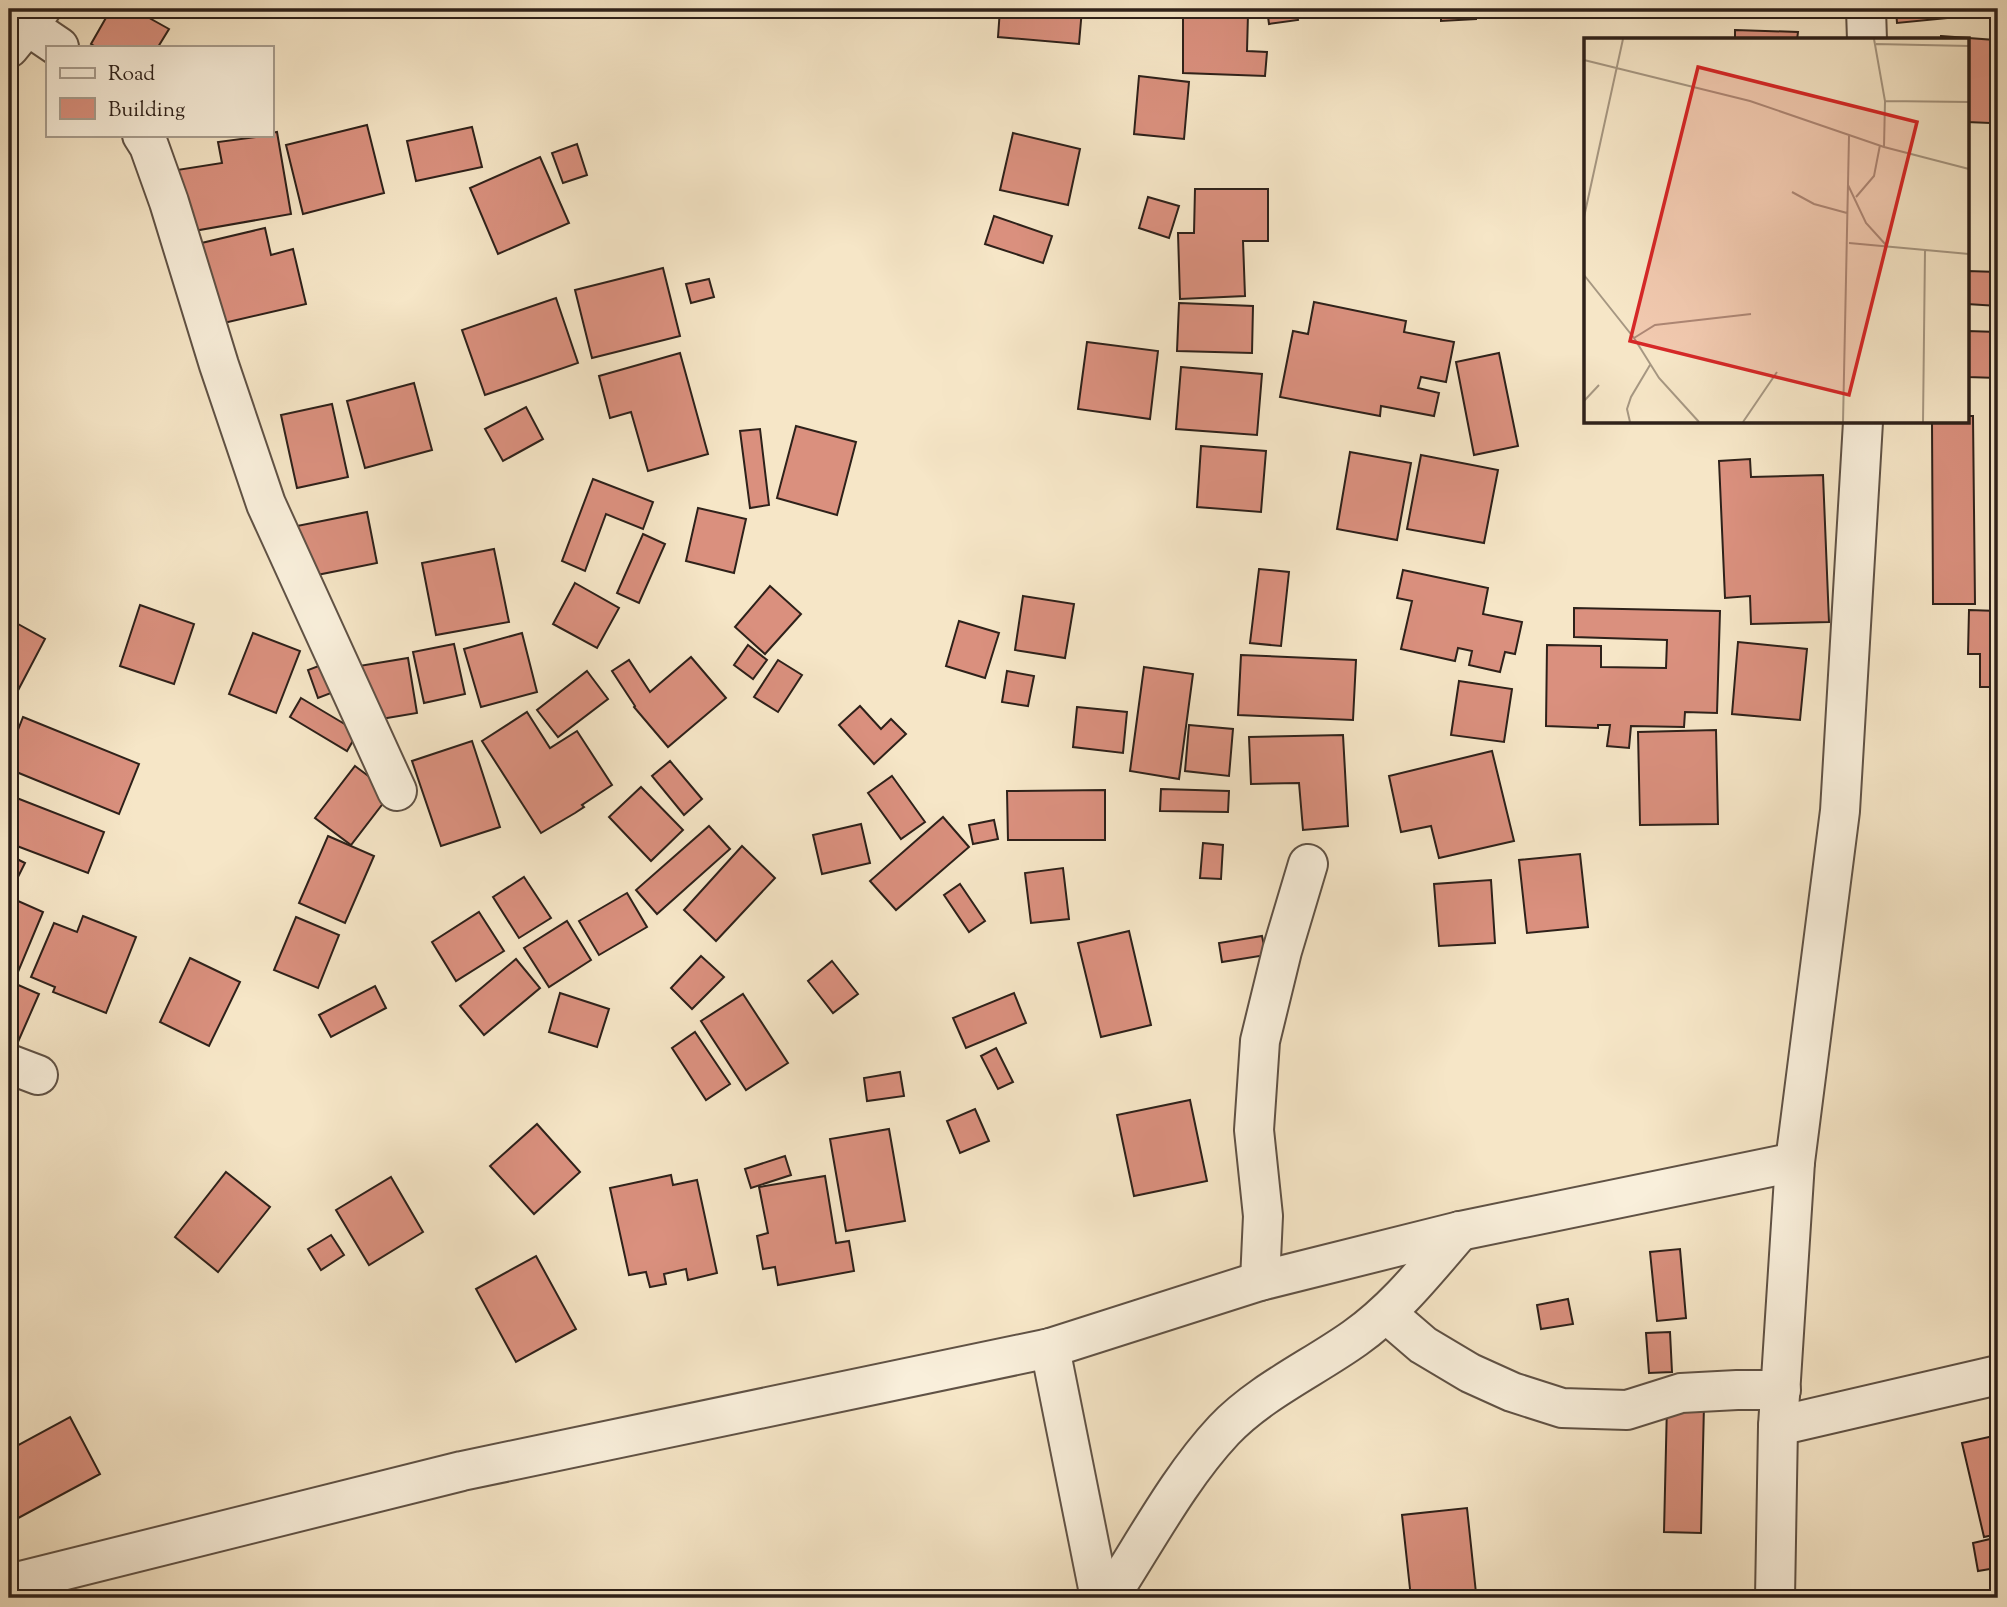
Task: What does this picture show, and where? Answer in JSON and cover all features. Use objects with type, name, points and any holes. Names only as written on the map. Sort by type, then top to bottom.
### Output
[{"type":"street","points":[[1866,9],[1867,38]]},
{"type":"street","points":[[26,28],[57,46]]},
{"type":"street","points":[[143,136],[149,146],[169,202],[219,365],[266,504],[397,790]]},
{"type":"street","points":[[1775,1598],[1779,1408],[1795,1162],[1840,811],[1863,424]]},
{"type":"street","points":[[1260,1280],[1263,1216],[1254,1130],[1260,1041],[1282,951],[1308,864]]},
{"type":"street","points":[[9,1584],[462,1471],[1051,1348],[1260,1280],[1460,1231],[1795,1162]]},
{"type":"street","points":[[1110,1598],[1189,1474],[1225,1429],[1270,1393],[1387,1314],[1460,1231]]},
{"type":"street","points":[[1387,1314],[1423,1345],[1470,1373],[1512,1392],[1562,1408],[1627,1410],[1681,1394],[1737,1390],[1779,1408],[1998,1375]]},
{"type":"street","points":[[1051,1348],[1100,1598]]},
{"type":"building","points":[[111,9],[133,9],[169,29],[159,46],[91,44]]},
{"type":"building","points":[[1000,9],[1082,9],[1079,44],[998,37]]},
{"type":"building","points":[[1267,9],[1296,9],[1298,20],[1269,24]]},
{"type":"building","points":[[1441,9],[1476,9],[1476,19],[1441,21]]},
{"type":"building","points":[[1896,9],[1998,9],[1998,13],[1897,23]]},
{"type":"building","points":[[1183,13],[1248,14],[1247,51],[1267,52],[1265,76],[1183,73]]},
{"type":"building","points":[[1735,30],[1798,32],[1797,38],[1735,38]]},
{"type":"building","points":[[1968,38],[1995,40],[1990,123],[1968,122]]},
{"type":"building","points":[[1139,76],[1189,82],[1184,139],[1134,134]]},
{"type":"building","points":[[367,125],[384,193],[303,214],[286,145]]},
{"type":"building","points":[[472,127],[482,167],[416,181],[407,141]]},
{"type":"building","points":[[277,132],[291,214],[188,232],[177,170],[222,163],[218,142],[273,136],[273,133]]},
{"type":"building","points":[[1013,133],[1080,149],[1068,205],[1000,190]]},
{"type":"building","points":[[577,144],[587,175],[563,183],[552,153]]},
{"type":"building","points":[[540,157],[569,223],[498,254],[470,188]]},
{"type":"building","points":[[1195,189],[1268,189],[1268,241],[1243,241],[1245,296],[1180,299],[1178,233],[1194,233]]},
{"type":"building","points":[[1148,197],[1179,206],[1169,238],[1139,228]]},
{"type":"building","points":[[994,216],[1052,236],[1043,263],[985,244]]},
{"type":"building","points":[[265,228],[271,255],[293,249],[306,304],[215,325],[193,245]]},
{"type":"building","points":[[663,268],[680,336],[592,358],[575,290]]},
{"type":"building","points":[[1968,271],[1998,272],[1998,306],[1968,304]]},
{"type":"building","points":[[709,279],[714,297],[691,303],[686,284]]},
{"type":"building","points":[[556,298],[578,363],[485,395],[462,330]]},
{"type":"building","points":[[1314,302],[1406,321],[1404,332],[1454,342],[1446,382],[1421,377],[1418,388],[1439,393],[1434,416],[1381,406],[1380,416],[1280,397],[1293,331],[1308,334]]},
{"type":"building","points":[[1179,303],[1253,306],[1252,353],[1177,351]]},
{"type":"building","points":[[1968,331],[1998,332],[1998,378],[1968,377]]},
{"type":"building","points":[[1087,342],[1158,351],[1150,419],[1078,409]]},
{"type":"building","points":[[680,353],[708,454],[648,471],[631,412],[610,418],[599,376]]},
{"type":"building","points":[[1499,353],[1518,446],[1474,455],[1456,362]]},
{"type":"building","points":[[1181,367],[1262,374],[1257,435],[1176,429]]},
{"type":"building","points":[[414,383],[432,450],[365,468],[347,401]]},
{"type":"building","points":[[332,404],[348,477],[297,488],[281,415]]},
{"type":"building","points":[[526,407],[543,439],[503,461],[485,429]]},
{"type":"building","points":[[1968,416],[1973,416],[1975,604],[1933,604],[1932,424],[1968,424]]},
{"type":"building","points":[[796,426],[856,442],[837,515],[777,498]]},
{"type":"building","points":[[760,429],[769,505],[750,508],[740,431]]},
{"type":"building","points":[[1201,446],[1266,451],[1261,512],[1197,507]]},
{"type":"building","points":[[1350,452],[1411,463],[1397,540],[1337,529]]},
{"type":"building","points":[[1421,455],[1498,470],[1484,543],[1407,529]]},
{"type":"building","points":[[1750,459],[1751,477],[1823,475],[1829,622],[1751,624],[1750,596],[1725,598],[1719,461]]},
{"type":"building","points":[[593,479],[653,502],[643,529],[606,514],[585,571],[562,561]]},
{"type":"building","points":[[698,508],[746,519],[734,573],[686,561]]},
{"type":"building","points":[[367,512],[377,563],[307,577],[297,526]]},
{"type":"building","points":[[643,534],[665,544],[639,603],[617,593]]},
{"type":"building","points":[[494,549],[509,622],[436,635],[422,563]]},
{"type":"building","points":[[1259,569],[1289,572],[1281,646],[1250,643]]},
{"type":"building","points":[[1403,570],[1488,588],[1483,614],[1522,622],[1515,654],[1505,652],[1500,672],[1469,665],[1472,651],[1458,648],[1455,661],[1401,649],[1412,601],[1397,598]]},
{"type":"building","points":[[575,583],[619,608],[597,648],[553,624]]},
{"type":"building","points":[[770,586],[801,614],[765,654],[735,627]]},
{"type":"building","points":[[1023,596],[1074,604],[1065,658],[1015,650]]},
{"type":"building","points":[[140,605],[194,624],[174,684],[120,666]]},
{"type":"building","points":[[1574,608],[1720,611],[1717,713],[1685,712],[1684,727],[1631,726],[1629,748],[1607,746],[1610,725],[1598,725],[1598,728],[1546,726],[1547,645],[1601,646],[1601,667],[1666,668],[1667,640],[1574,637]]},
{"type":"building","points":[[1969,610],[1998,611],[1998,687],[1980,687],[1980,654],[1968,654]]},
{"type":"building","points":[[9,619],[45,639],[14,698],[9,695]]},
{"type":"building","points":[[959,621],[999,633],[985,678],[946,666]]},
{"type":"building","points":[[253,633],[300,651],[276,713],[229,694]]},
{"type":"building","points":[[522,633],[537,692],[481,707],[464,649]]},
{"type":"building","points":[[1738,642],[1807,649],[1800,720],[1732,714]]},
{"type":"building","points":[[454,644],[465,694],[424,703],[413,652]]},
{"type":"building","points":[[748,645],[767,660],[753,679],[734,665]]},
{"type":"building","points":[[1241,655],[1356,660],[1353,720],[1238,715]]},
{"type":"building","points":[[691,657],[726,698],[668,747],[634,707],[612,671],[629,660],[650,692]]},
{"type":"building","points":[[408,658],[417,713],[369,721],[359,666]]},
{"type":"building","points":[[778,660],[802,675],[778,712],[754,697]]},
{"type":"building","points":[[329,662],[339,690],[318,698],[308,670]]},
{"type":"building","points":[[1144,667],[1193,674],[1179,779],[1130,771]]},
{"type":"building","points":[[587,671],[608,699],[558,737],[537,710]]},
{"type":"building","points":[[1007,671],[1034,676],[1028,706],[1002,702]]},
{"type":"building","points":[[1459,681],[1512,689],[1504,742],[1451,735]]},
{"type":"building","points":[[301,698],[358,732],[347,751],[290,717]]},
{"type":"building","points":[[860,706],[881,729],[891,719],[906,734],[874,764],[839,725]]},
{"type":"building","points":[[1077,707],[1127,712],[1123,753],[1073,747]]},
{"type":"building","points":[[527,712],[550,748],[577,731],[612,785],[582,805],[584,807],[541,833],[482,741]]},
{"type":"building","points":[[23,717],[139,764],[119,814],[9,769],[9,753]]},
{"type":"building","points":[[1189,725],[1233,729],[1229,776],[1185,771]]},
{"type":"building","points":[[1716,730],[1718,824],[1640,825],[1638,732]]},
{"type":"building","points":[[1343,735],[1348,826],[1303,830],[1299,783],[1251,784],[1249,737]]},
{"type":"building","points":[[472,741],[500,827],[441,846],[412,761]]},
{"type":"building","points":[[1492,751],[1514,841],[1439,858],[1431,826],[1401,832],[1389,776]]},
{"type":"building","points":[[670,761],[702,799],[684,815],[652,776]]},
{"type":"building","points":[[355,766],[391,793],[351,845],[315,818]]},
{"type":"building","points":[[892,776],[925,822],[901,839],[868,793]]},
{"type":"building","points":[[641,787],[683,830],[651,861],[609,817]]},
{"type":"building","points":[[1161,789],[1229,791],[1228,812],[1160,811]]},
{"type":"building","points":[[1105,790],[1105,840],[1008,840],[1007,791]]},
{"type":"building","points":[[9,795],[104,832],[88,873],[9,843]]},
{"type":"building","points":[[943,817],[969,847],[896,910],[870,881]]},
{"type":"building","points":[[994,820],[998,839],[973,844],[969,825]]},
{"type":"building","points":[[861,824],[870,863],[822,874],[813,835]]},
{"type":"building","points":[[709,826],[730,849],[657,914],[636,890]]},
{"type":"building","points":[[328,836],[374,856],[345,923],[299,903]]},
{"type":"building","points":[[1203,843],[1223,845],[1221,879],[1200,878]]},
{"type":"building","points":[[742,846],[775,878],[716,941],[684,910]]},
{"type":"building","points":[[1580,854],[1588,927],[1527,933],[1519,860]]},
{"type":"building","points":[[9,855],[25,863],[10,893],[9,893]]},
{"type":"building","points":[[1063,868],[1069,919],[1031,923],[1025,873]]},
{"type":"building","points":[[524,877],[551,918],[519,938],[493,897]]},
{"type":"building","points":[[1491,880],[1495,943],[1439,946],[1434,884]]},
{"type":"building","points":[[960,884],[985,921],[969,932],[944,895]]},
{"type":"building","points":[[627,893],[647,927],[599,955],[579,921]]},
{"type":"building","points":[[9,897],[43,912],[18,972],[9,968]]},
{"type":"building","points":[[479,912],[504,951],[456,981],[432,942]]},
{"type":"building","points":[[83,916],[136,937],[106,1013],[53,992],[55,987],[31,977],[54,923],[77,932]]},
{"type":"building","points":[[296,917],[339,935],[318,988],[274,970]]},
{"type":"building","points":[[567,921],[591,960],[549,987],[524,948]]},
{"type":"building","points":[[1129,931],[1151,1025],[1101,1037],[1078,943]]},
{"type":"building","points":[[1262,936],[1266,955],[1222,962],[1219,943]]},
{"type":"building","points":[[701,956],[724,977],[692,1009],[671,988]]},
{"type":"building","points":[[190,958],[240,982],[209,1046],[160,1022]]},
{"type":"building","points":[[516,959],[540,988],[484,1035],[460,1006]]},
{"type":"building","points":[[832,961],[858,994],[833,1013],[808,981]]},
{"type":"building","points":[[9,981],[39,994],[14,1051],[9,1048]]},
{"type":"building","points":[[375,986],[386,1008],[331,1037],[319,1015]]},
{"type":"building","points":[[560,993],[609,1009],[597,1047],[549,1032]]},
{"type":"building","points":[[1014,993],[1026,1023],[966,1048],[953,1018]]},
{"type":"building","points":[[743,994],[788,1063],[746,1090],[701,1021]]},
{"type":"building","points":[[695,1032],[730,1084],[706,1100],[672,1048]]},
{"type":"building","points":[[996,1048],[1013,1082],[998,1089],[981,1056]]},
{"type":"building","points":[[900,1072],[904,1096],[867,1101],[864,1078]]},
{"type":"building","points":[[1190,1100],[1207,1181],[1134,1196],[1117,1115]]},
{"type":"building","points":[[975,1109],[989,1141],[960,1153],[947,1121]]},
{"type":"building","points":[[537,1124],[580,1172],[534,1214],[490,1166]]},
{"type":"building","points":[[889,1129],[905,1221],[846,1231],[830,1139]]},
{"type":"building","points":[[785,1156],[791,1175],[751,1188],[745,1169]]},
{"type":"building","points":[[226,1172],[270,1207],[218,1272],[175,1237]]},
{"type":"building","points":[[671,1175],[673,1185],[697,1180],[717,1273],[688,1280],[686,1269],[664,1274],[666,1284],[650,1287],[646,1272],[629,1275],[610,1188]]},
{"type":"building","points":[[825,1176],[836,1243],[849,1241],[854,1271],[778,1285],[775,1267],[763,1269],[757,1236],[768,1233],[759,1187]]},
{"type":"building","points":[[391,1177],[423,1232],[369,1265],[336,1210]]},
{"type":"building","points":[[331,1235],[344,1255],[321,1270],[308,1249]]},
{"type":"building","points":[[1680,1249],[1686,1318],[1657,1321],[1650,1252]]},
{"type":"building","points":[[536,1256],[576,1329],[516,1362],[476,1289]]},
{"type":"building","points":[[1568,1299],[1573,1324],[1541,1329],[1537,1305]]},
{"type":"building","points":[[1670,1332],[1672,1372],[1649,1373],[1646,1333]]},
{"type":"building","points":[[1667,1404],[1704,1405],[1701,1533],[1664,1532]]},
{"type":"building","points":[[70,1417],[100,1474],[9,1523],[9,1450]]},
{"type":"building","points":[[1998,1435],[1998,1534],[1984,1537],[1962,1443]]},
{"type":"building","points":[[1467,1508],[1476,1593],[1411,1598],[1402,1515]]},
{"type":"building","points":[[1990,1539],[1996,1568],[1978,1571],[1973,1543]]}]
